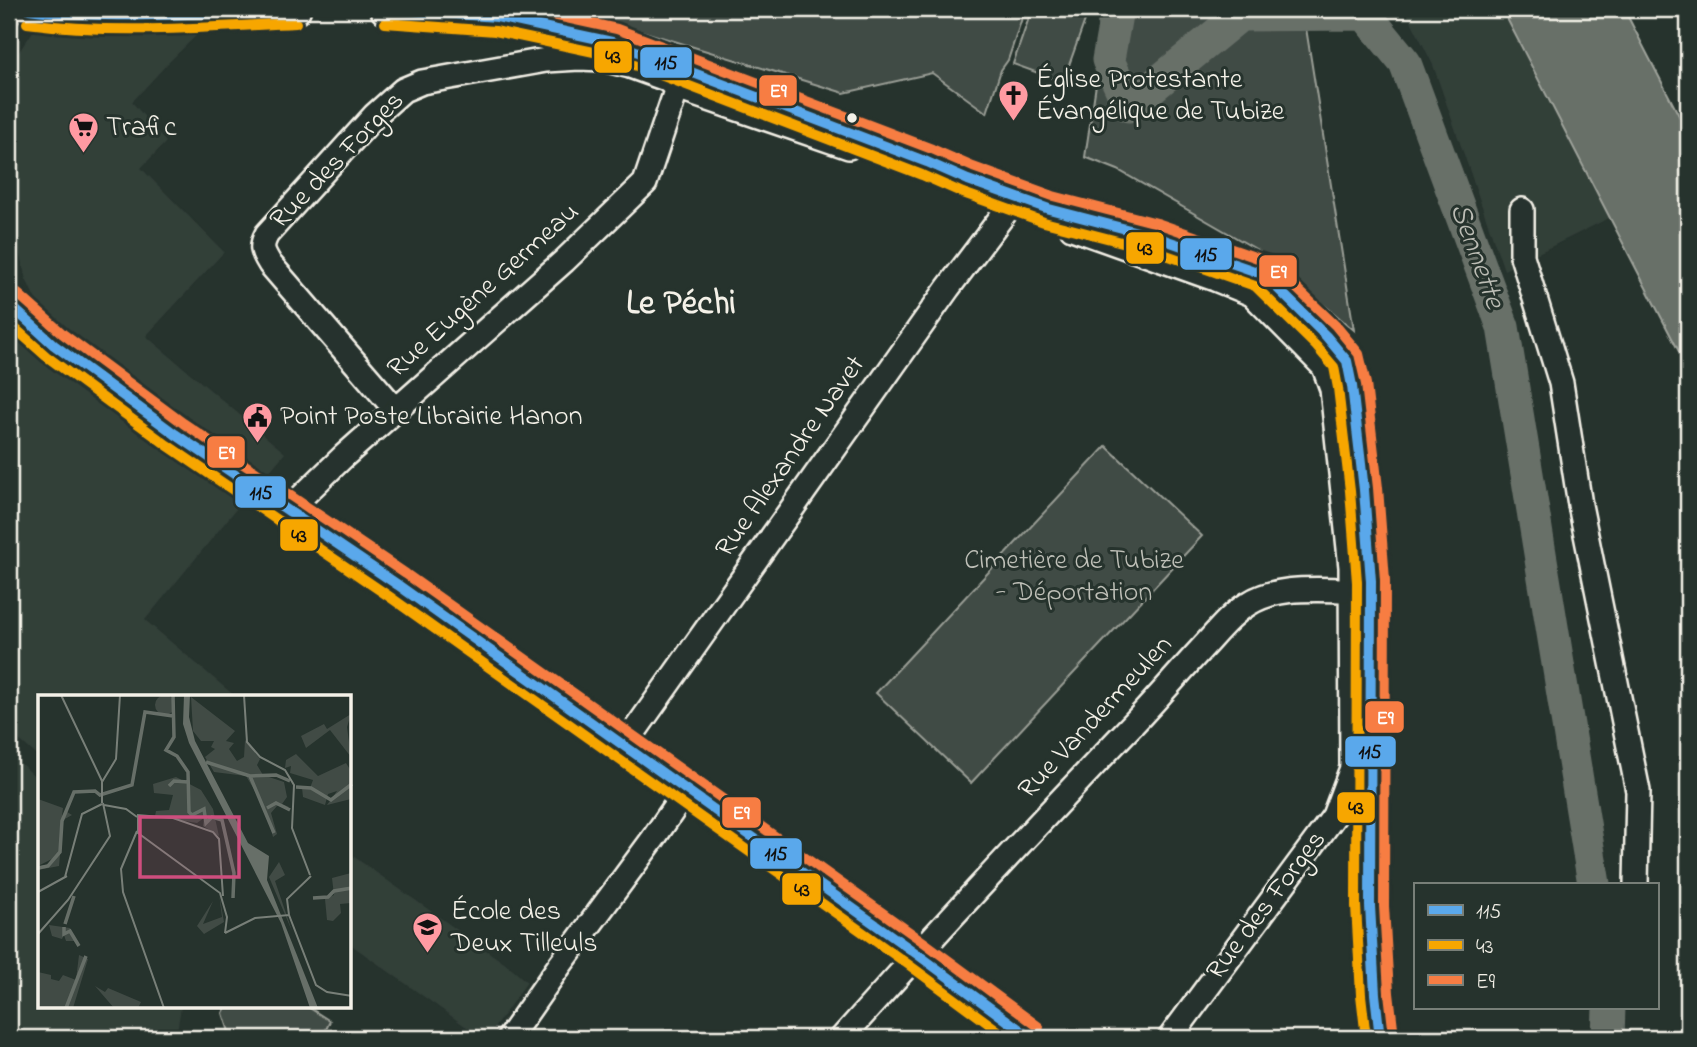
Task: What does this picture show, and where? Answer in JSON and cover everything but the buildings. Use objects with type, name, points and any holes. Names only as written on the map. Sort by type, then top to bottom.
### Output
[{"type":"main road","points":[[29,9],[66,14],[186,14],[295,9]]},
{"type":"main road","name":"Rue des Forges","points":[[386,9],[497,17],[621,54],[927,162],[1049,209],[1153,236],[1243,266],[1263,274],[1317,327],[1347,361],[1364,490],[1371,580],[1370,906],[1380,1038]]},
{"type":"main road","points":[[9,304],[54,345],[175,434],[398,585],[1031,1038]]},
{"type":"street","name":"Rue des Forges","points":[[396,410],[270,264],[263,253],[262,243],[267,233],[375,115],[403,90],[422,82],[545,60],[602,59],[621,54],[677,88],[923,173],[1252,294],[1324,367],[1332,389],[1351,567],[1352,768],[1334,816],[1170,1038]]},
{"type":"street","name":"Rue Eugène Germeau","points":[[288,510],[336,463],[564,261],[645,183],[677,88]]},
{"type":"street","name":"Rue Alexandre Navet","points":[[624,746],[932,310],[1010,205]]},
{"type":"street","points":[[1522,210],[1522,256],[1561,383],[1580,505],[1639,791],[1636,883]]},
{"type":"street","name":"Rue Vandermeulen","points":[[842,1038],[1228,620],[1248,604],[1267,595],[1289,591],[1352,590]]},
{"type":"street","points":[[1352,768],[1371,798]]},
{"type":"street","points":[[509,1038],[687,791]]},
{"type":"shaded area","points":[[1405,9],[1502,9],[1611,217],[1504,270],[1433,65]]},
{"type":"shaded area","points":[[1502,9],[1624,9],[1688,133],[1688,369]]},
{"type":"shaded area","points":[[207,25],[132,102],[166,142],[141,168],[224,252],[146,336],[285,453],[264,478],[118,376],[42,313],[26,279],[9,212],[9,66],[34,30]]},
{"type":"shaded area","points":[[9,330],[67,370],[242,502],[145,620],[234,695],[38,695],[38,756],[9,731]]},
{"type":"shaded area","points":[[9,753],[38,779],[38,1009],[181,1009],[176,1038],[9,1038]]},
{"type":"shaded area","name":"École des Deux Tilleuls","points":[[352,855],[527,982],[487,1038],[482,1038],[352,945]]},
{"type":"green space","points":[[570,9],[1025,9],[987,113],[932,73],[844,93]]},
{"type":"green space","points":[[1032,9],[1089,9],[1063,82],[1013,64]]},
{"type":"green space","points":[[1099,9],[1303,9],[1354,330],[1261,252],[1118,170],[1085,157],[1097,78]]},
{"type":"green space","name":"Cimetière de Tubize - Déportation","points":[[1106,446],[1202,536],[971,783],[876,693]]},
{"type":"green space","points":[[225,1009],[311,1009],[330,1021],[322,1038],[231,1038],[223,1013]]},
{"type":"waterway","name":"Sennette","points":[[1117,9],[1108,60],[1129,106],[1240,15],[1365,14],[1405,63],[1503,327],[1594,883]]},
{"type":"waterway","name":"Sennette","points":[[1608,1038],[1609,1009]]},
{"type":"transit line","name":"115","points":[[29,9],[95,15],[295,9]]},
{"type":"transit line","name":"115","points":[[386,9],[497,17],[612,42],[1049,209],[1153,236],[1263,274],[1326,336],[1347,361],[1364,490],[1371,581],[1370,906],[1380,1038]]},
{"type":"transit line","name":"E9","points":[[525,9],[617,29],[1053,196],[1157,223],[1269,262],[1336,326],[1359,354],[1366,384],[1378,488],[1385,580],[1384,906],[1394,1036]]},
{"type":"transit line","name":"43","points":[[27,23],[94,29],[296,23]]},
{"type":"transit line","name":"43","points":[[385,23],[495,31],[608,55],[1044,222],[1149,249],[1255,286],[1316,346],[1334,367],[1338,388],[1357,582],[1356,906],[1366,1038]]},
{"type":"transit line","name":"E9","points":[[18,294],[63,334],[183,423],[406,574],[1039,1027]]},
{"type":"transit line","name":"115","points":[[9,304],[54,345],[175,434],[398,585],[1031,1038]]},
{"type":"transit line","name":"43","points":[[9,323],[46,356],[167,445],[390,597],[1008,1038]]},
{"type":"place","name":"Église Protestante Évangélique de Tubize","points":[[1013,123]]},
{"type":"place","name":"Trafic","points":[[83,155]]},
{"type":"place","name":"Point Poste Librairie Hanon","points":[[257,444]]},
{"type":"place","name":"École des Deux Tilleuls","points":[[428,955]]},
{"type":"district","name":"Le Péchi","points":[[681,304]]}]
